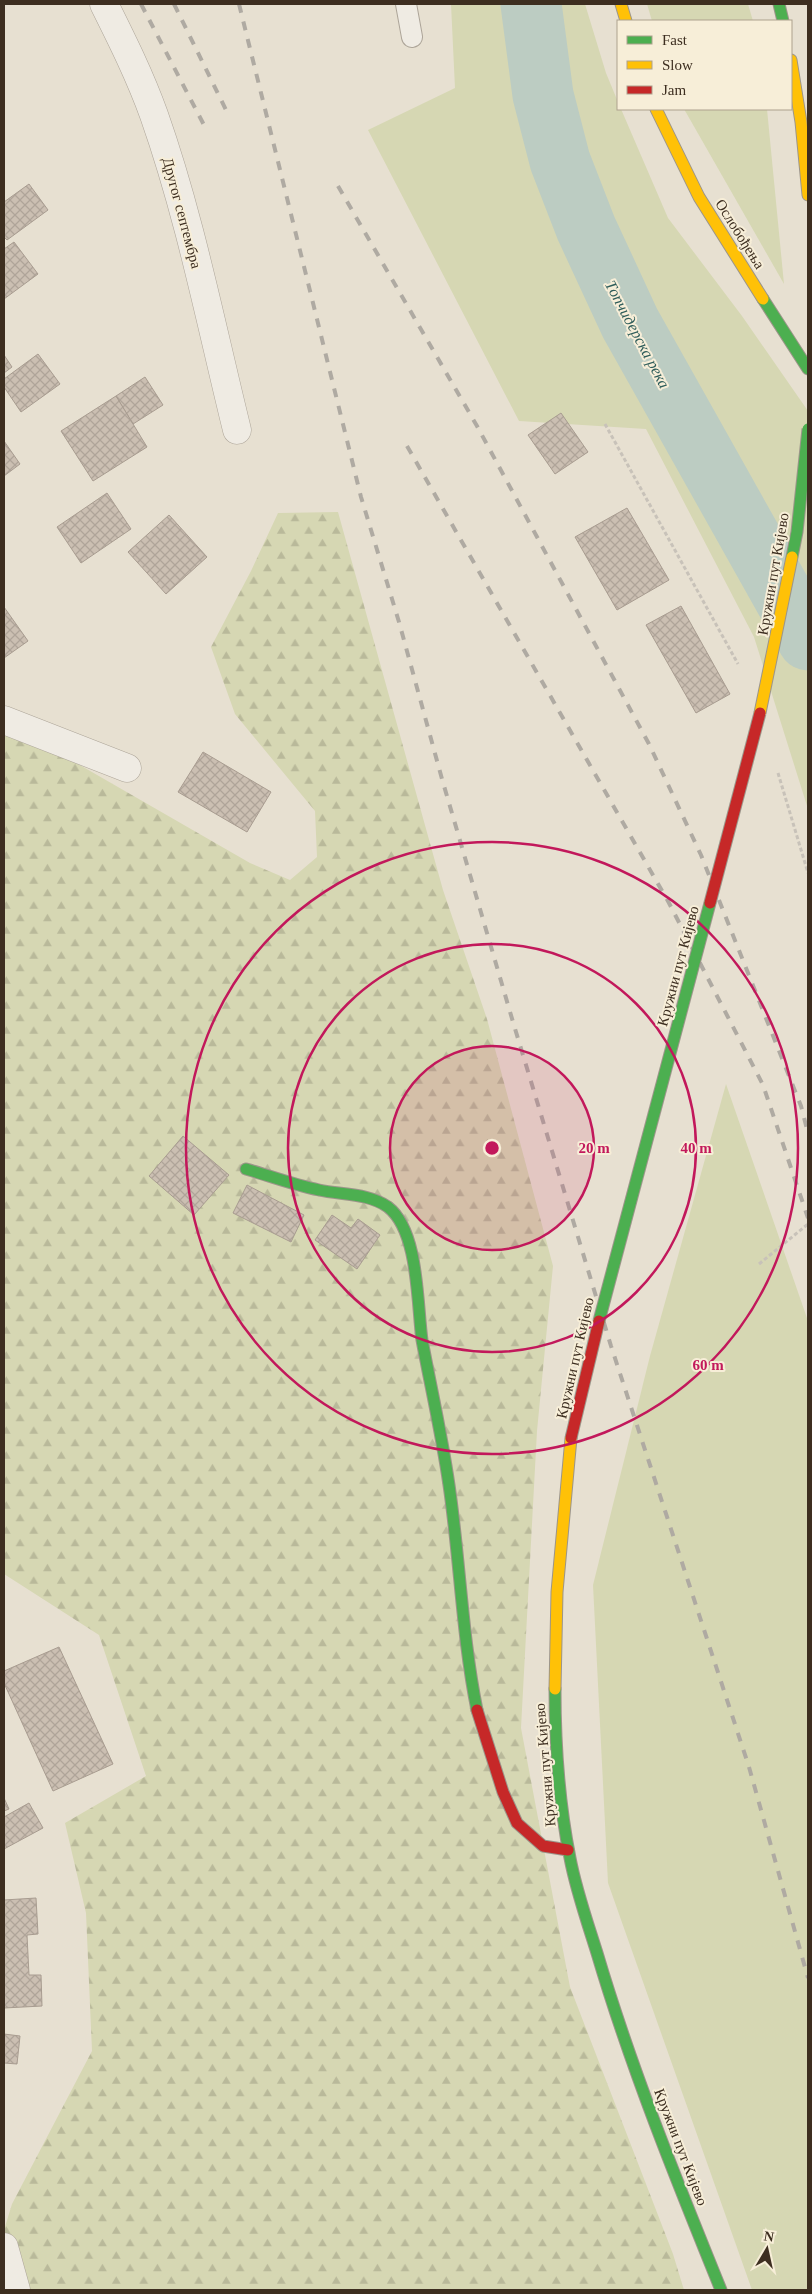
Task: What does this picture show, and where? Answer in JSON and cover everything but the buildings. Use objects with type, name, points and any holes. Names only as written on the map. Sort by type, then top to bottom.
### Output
[{"type":"main road","points":[[621,4],[626,20]]},
{"type":"main road","points":[[779,4],[783,20]]},
{"type":"main road","points":[[792,66],[801,122],[808,194]]},
{"type":"main road","name":"Ослобођења","points":[[656,110],[699,197],[808,369]]},
{"type":"main road","name":"Кружни пут Кијево","points":[[721,2290],[611,2002],[568,1850],[557,1767],[553,1652],[564,1502],[571,1438],[606,1289],[750,752],[772,659],[797,532],[808,429]]},
{"type":"main road","points":[[246,1169],[318,1190],[375,1199],[389,1208],[398,1219],[408,1246],[418,1286],[422,1337],[449,1485],[470,1676],[477,1712],[504,1792],[517,1823],[543,1846],[568,1850]]},
{"type":"street","name":"Другог септембра","points":[[104,4],[132,60],[154,115],[168,159],[238,430]]},
{"type":"street","points":[[4,720],[127,768]]},
{"type":"street","points":[[4,2247],[16,2290]]},
{"type":"lane","points":[[406,4],[412,38]]},
{"type":"path","points":[[605,424],[739,666]]},
{"type":"path","points":[[777,768],[808,873]]},
{"type":"path","points":[[759,1264],[808,1224]]},
{"type":"green space","points":[[451,4],[585,4],[606,73],[617,100],[617,110],[621,110],[668,218],[742,316],[808,411],[808,809],[754,637],[646,429],[519,421],[368,130],[455,88]]},
{"type":"green space","points":[[647,4],[748,4],[753,20],[652,20]]},
{"type":"green space","points":[[685,110],[767,110],[784,284]]},
{"type":"green space","points":[[338,512],[443,890],[487,1019],[553,1266],[537,1431],[521,1728],[570,1987],[673,2254],[684,2290],[4,2290],[4,2230],[12,2204],[92,2051],[86,1913],[65,1823],[146,1776],[99,1635],[4,1574],[4,726],[78,764],[250,863],[290,880],[317,857],[315,811],[235,714],[211,647],[251,571],[278,513]]},
{"type":"green space","points":[[726,1084],[808,1321],[808,2290],[752,2290],[608,1883],[593,1585],[650,1356]]},
{"type":"waterway","name":"Топчидерска река","points":[[531,4],[543,95],[560,161],[586,228],[630,323],[808,640]]},
{"type":"railway","points":[[141,4],[205,127]]},
{"type":"railway","points":[[174,4],[229,116]]},
{"type":"railway","points":[[239,4],[361,497],[399,622],[442,779],[611,1346],[749,1767],[808,1978]]},
{"type":"railway","points":[[338,186],[477,426],[649,744],[701,855],[801,1106],[808,1133]]},
{"type":"railway","points":[[407,446],[669,903],[763,1085],[808,1218]]},
{"type":"traffic: fast","points":[[779,4],[783,20]]},
{"type":"traffic: fast","points":[[763,299],[808,369]]},
{"type":"traffic: fast","points":[[792,557],[797,532],[808,429]]},
{"type":"traffic: fast","points":[[599,1321],[710,903]]},
{"type":"traffic: fast","points":[[246,1169],[310,1188],[355,1195],[380,1202],[388,1207],[398,1218],[406,1233],[415,1269],[422,1340],[449,1485],[464,1626],[477,1710]]},
{"type":"traffic: fast","points":[[555,1689],[560,1795],[572,1870],[624,2039],[671,2165],[721,2290]]},
{"type":"traffic: slow","points":[[621,4],[626,20]]},
{"type":"traffic: slow","points":[[792,66],[801,122],[808,195]]},
{"type":"traffic: slow","points":[[656,110],[699,197],[763,299]]},
{"type":"traffic: slow","points":[[760,713],[792,557]]},
{"type":"traffic: slow","points":[[555,1689],[557,1592],[571,1438]]},
{"type":"traffic: jam","points":[[710,903],[760,713]]},
{"type":"traffic: jam","points":[[571,1438],[599,1321]]},
{"type":"traffic: jam","points":[[477,1710],[503,1792],[517,1823],[543,1846],[568,1850]]}]
